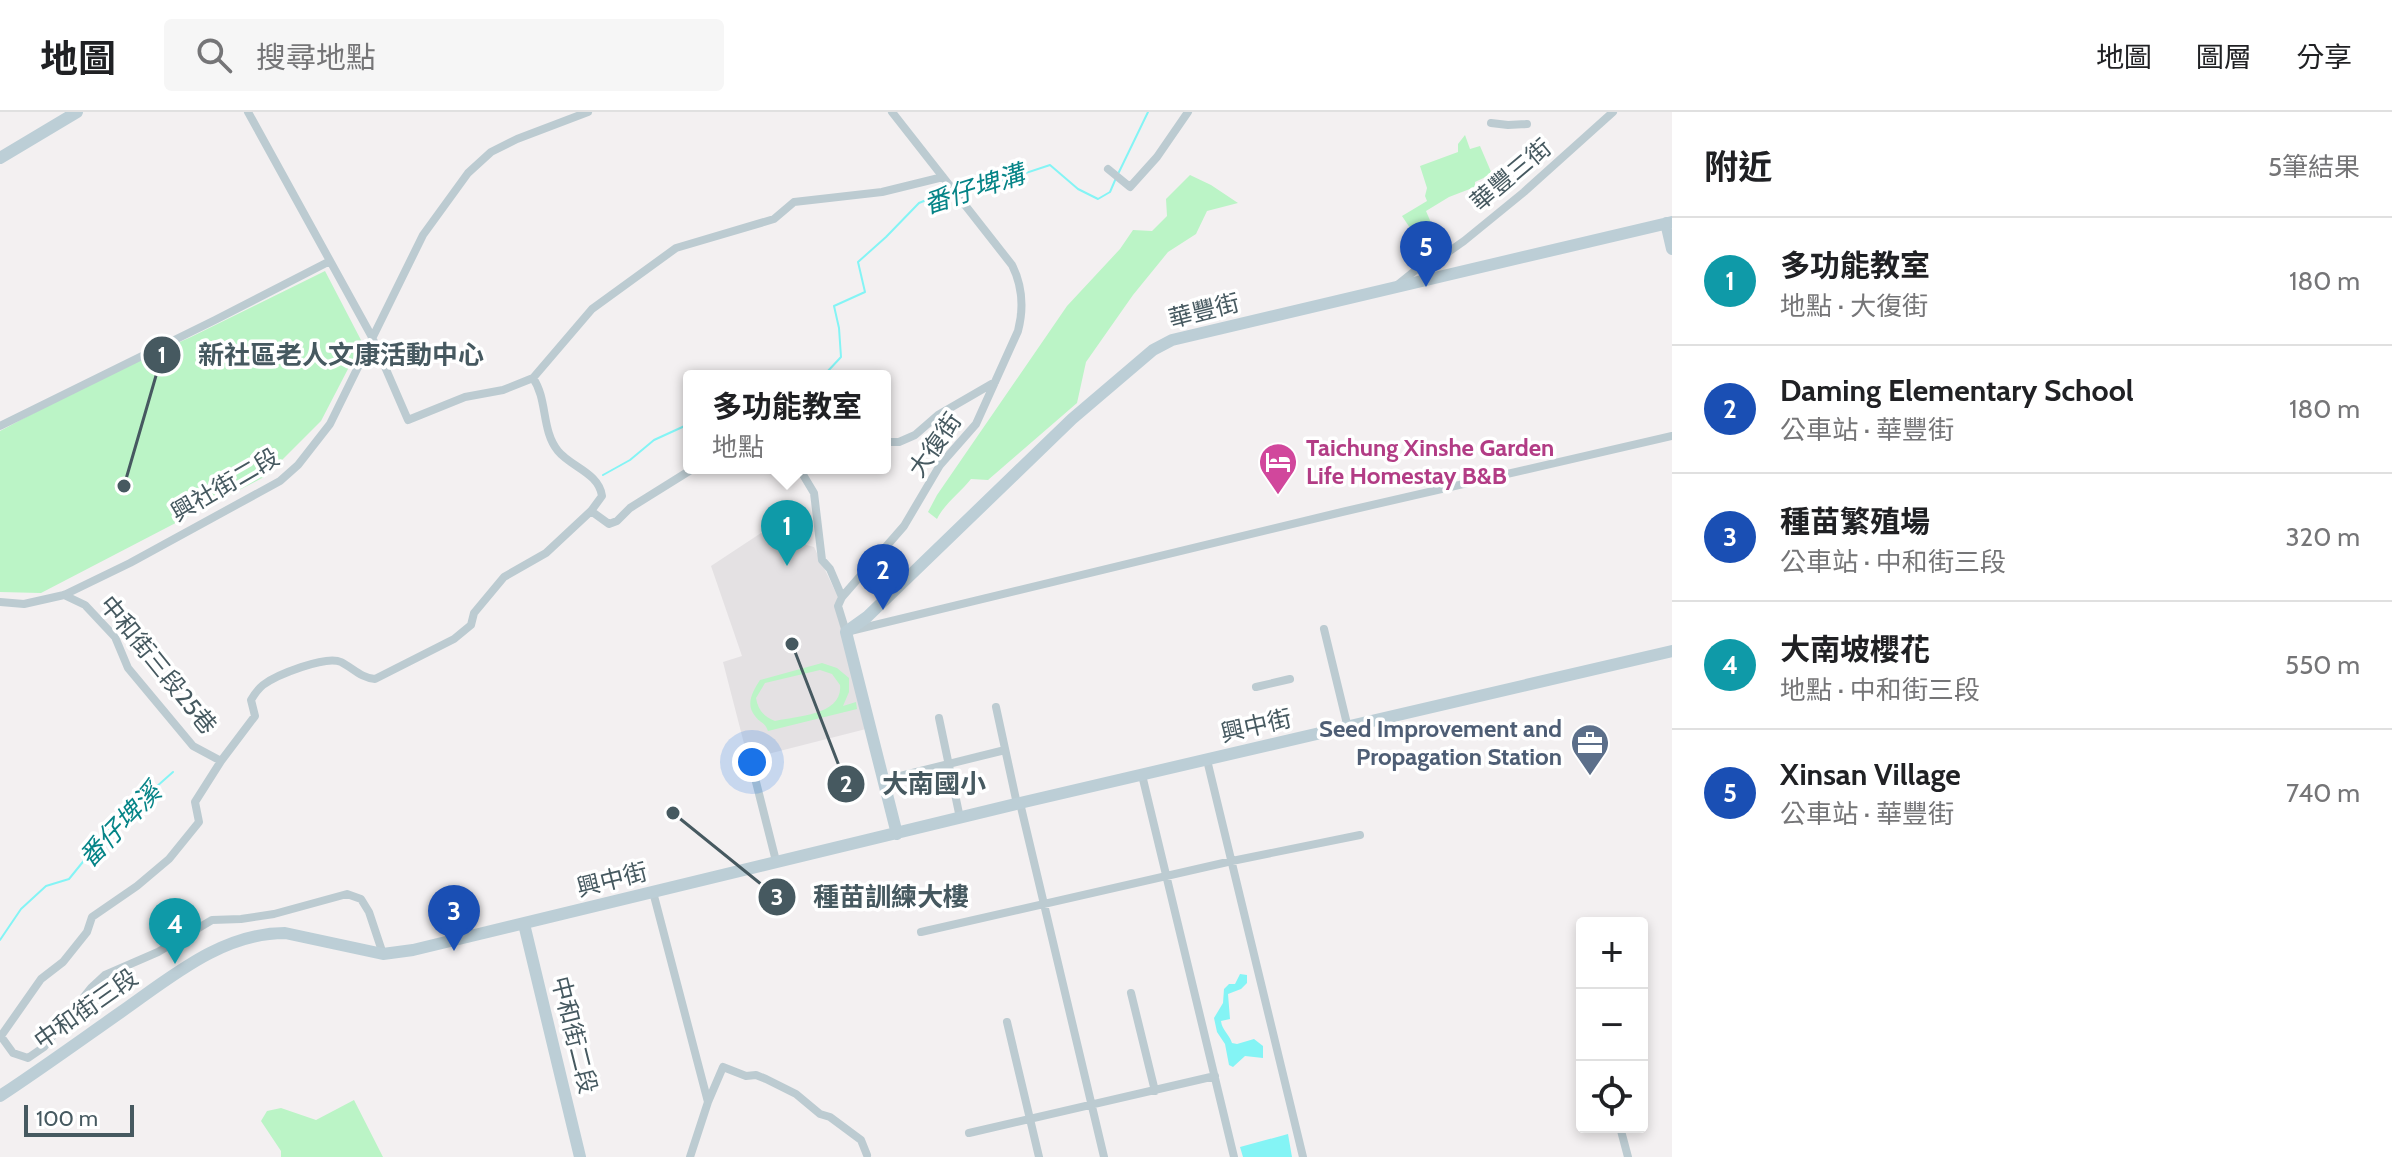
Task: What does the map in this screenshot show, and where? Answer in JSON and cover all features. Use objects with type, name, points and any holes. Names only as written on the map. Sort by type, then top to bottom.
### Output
[{"type":"street","points":[[0,158],[77,112]]},
{"type":"street","points":[[248,112],[372,337],[408,420],[465,397],[503,390],[533,378],[592,309],[676,248],[774,219],[794,202],[882,192],[943,177]]},
{"type":"street","name":"興社街二段","points":[[0,602],[24,604],[64,595],[130,563],[280,481],[298,465],[330,424],[423,235],[468,173],[491,152],[588,112]]},
{"type":"street","points":[[892,112],[1012,265],[1018,277],[1022,315],[995,381]]},
{"type":"street","points":[[1108,169],[1130,187],[1157,157],[1188,112]]},
{"type":"street","name":"華豐三街","points":[[1392,289],[1422,265],[1464,241],[1613,112]]},
{"type":"street","points":[[1491,123],[1527,124]]},
{"type":"street","points":[[1669,223],[1672,249]]},
{"type":"street","name":"華豐街","points":[[846,632],[867,617],[1072,419],[1153,350],[1172,340],[1669,223]]},
{"type":"street","points":[[0,426],[330,261]]},
{"type":"street","points":[[533,378],[544,405],[549,434],[558,451],[601,487],[602,496],[591,511],[609,524],[684,474]]},
{"type":"street","name":"大復街","points":[[891,442],[915,435],[938,415],[995,381]]},
{"type":"street","name":"大復街","points":[[842,597],[904,526],[940,465],[976,424],[995,381]]},
{"type":"street","points":[[846,632],[1672,436]]},
{"type":"street","points":[[803,474],[814,493],[822,560],[830,569],[842,597],[838,606],[897,834]]},
{"type":"street","name":"中和街三段","points":[[383,954],[369,912],[361,899],[347,894],[274,914],[212,920],[158,952],[105,975],[44,1047],[28,1058],[13,1053],[0,1035],[41,979],[63,962],[87,932],[92,917],[169,859],[199,822],[195,802],[255,716],[251,700],[261,686],[295,670],[328,660],[340,661],[366,678],[375,679],[454,639],[471,625],[474,613],[504,577],[546,553],[591,511]]},
{"type":"street","name":"中和街三段25巷","points":[[64,595],[85,605],[115,637],[128,668],[193,746],[221,761]]},
{"type":"street","points":[[1324,629],[1348,728]]},
{"type":"street","name":"興中街","points":[[524,924],[776,861],[1672,651]]},
{"type":"street","points":[[1256,687],[1290,679]]},
{"type":"street","points":[[996,707],[1104,1157]]},
{"type":"street","points":[[939,718],[960,818]]},
{"type":"street","points":[[884,780],[1005,750]]},
{"type":"street","points":[[1207,760],[1303,1157]]},
{"type":"street","points":[[1142,775],[1234,1157]]},
{"type":"street","points":[[755,778],[776,861]]},
{"type":"street","points":[[921,932],[1360,835]]},
{"type":"street","points":[[653,892],[708,1102]]},
{"type":"street","name":"中和街三段","points":[[0,1096],[191,963],[238,941],[285,933],[383,954],[524,924]]},
{"type":"street","name":"中和街二段","points":[[524,924],[580,1157]]},
{"type":"street","points":[[1131,993],[1155,1091]]},
{"type":"street","points":[[1007,1022],[1039,1157]]},
{"type":"street","points":[[690,1157],[723,1067],[746,1076],[756,1075],[789,1089],[820,1114],[830,1117],[861,1140],[867,1155]]},
{"type":"street","points":[[969,1133],[1215,1076]]},
{"type":"street","points":[[1622,1133],[1628,1157]]},
{"type":"shaded area","points":[[761,533],[814,547],[838,597],[866,729],[748,759],[723,662],[742,656],[711,566]]},
{"type":"green space","points":[[1465,135],[1470,149],[1480,146],[1492,174],[1475,182],[1475,187],[1449,197],[1426,211],[1432,225],[1414,234],[1402,216],[1427,201],[1427,188],[1420,166],[1458,152],[1458,144]]},
{"type":"green space","points":[[1190,175],[1238,203],[1207,211],[1196,234],[1168,252],[1133,295],[1086,362],[1077,403],[988,480],[971,479],[937,519],[928,512],[937,495],[1067,306],[1120,249],[1133,230],[1152,231],[1167,216],[1166,199]]},
{"type":"green space","points":[[325,271],[362,342],[321,421],[266,476],[41,593],[0,592],[0,431],[101,377]]},
{"type":"green space","points":[[822,663],[837,668],[849,678],[849,692],[843,706],[856,702],[857,709],[768,731],[755,716],[750,702],[760,680]],"holes":[[[820,670],[832,674],[840,685],[839,695],[827,708],[775,721],[758,706],[756,698],[765,683]]]},
{"type":"green space","points":[[354,1100],[383,1157],[281,1157],[281,1151],[261,1121],[267,1111],[281,1108],[316,1120]]},
{"type":"water","points":[[1240,974],[1247,975],[1247,983],[1228,994],[1230,1019],[1221,1021],[1232,1043],[1254,1039],[1263,1046],[1263,1058],[1245,1056],[1233,1067],[1229,1065],[1225,1044],[1217,1032],[1214,1018],[1223,1003],[1224,989],[1229,984],[1235,984]]},
{"type":"water","points":[[1288,1134],[1292,1157],[1243,1157],[1240,1147]]},
{"type":"waterway","name":"番仔埤溝","points":[[1119,172],[1148,112]]},
{"type":"waterway","name":"番仔埤溝","points":[[962,194],[1050,165],[1078,189],[1098,199],[1110,192],[1116,178]]},
{"type":"waterway","name":"番仔埤溝","points":[[829,370],[841,357],[834,306],[865,292],[858,262],[919,203],[936,196],[952,195]]},
{"type":"waterway","name":"番仔埤溝","points":[[603,475],[630,460],[654,440],[683,427]]},
{"type":"waterway","name":"番仔埤溪","points":[[0,940],[21,909],[46,886],[69,879],[112,826],[173,772]]},
{"type":"place","name":"Xinsan Village","points":[[1426,287]]},
{"type":"place","name":"新社區老人文康活動中心","points":[[124,486]]},
{"type":"place","name":"Taichung Xinshe Garden Life Homestay B&B","points":[[1278,496]]},
{"type":"place","name":"多功能教室","points":[[787,566]]},
{"type":"place","name":"Daming Elementary School","points":[[883,610]]},
{"type":"place","name":"大南國小","points":[[792,644]]},
{"type":"place","name":"Seed Improvement and Propagation Station","points":[[1590,777]]},
{"type":"place","name":"種苗訓練大樓","points":[[673,813]]},
{"type":"place","name":"種苗繁殖場","points":[[454,951]]},
{"type":"place","name":"大南坡櫻花","points":[[175,964]]}]
